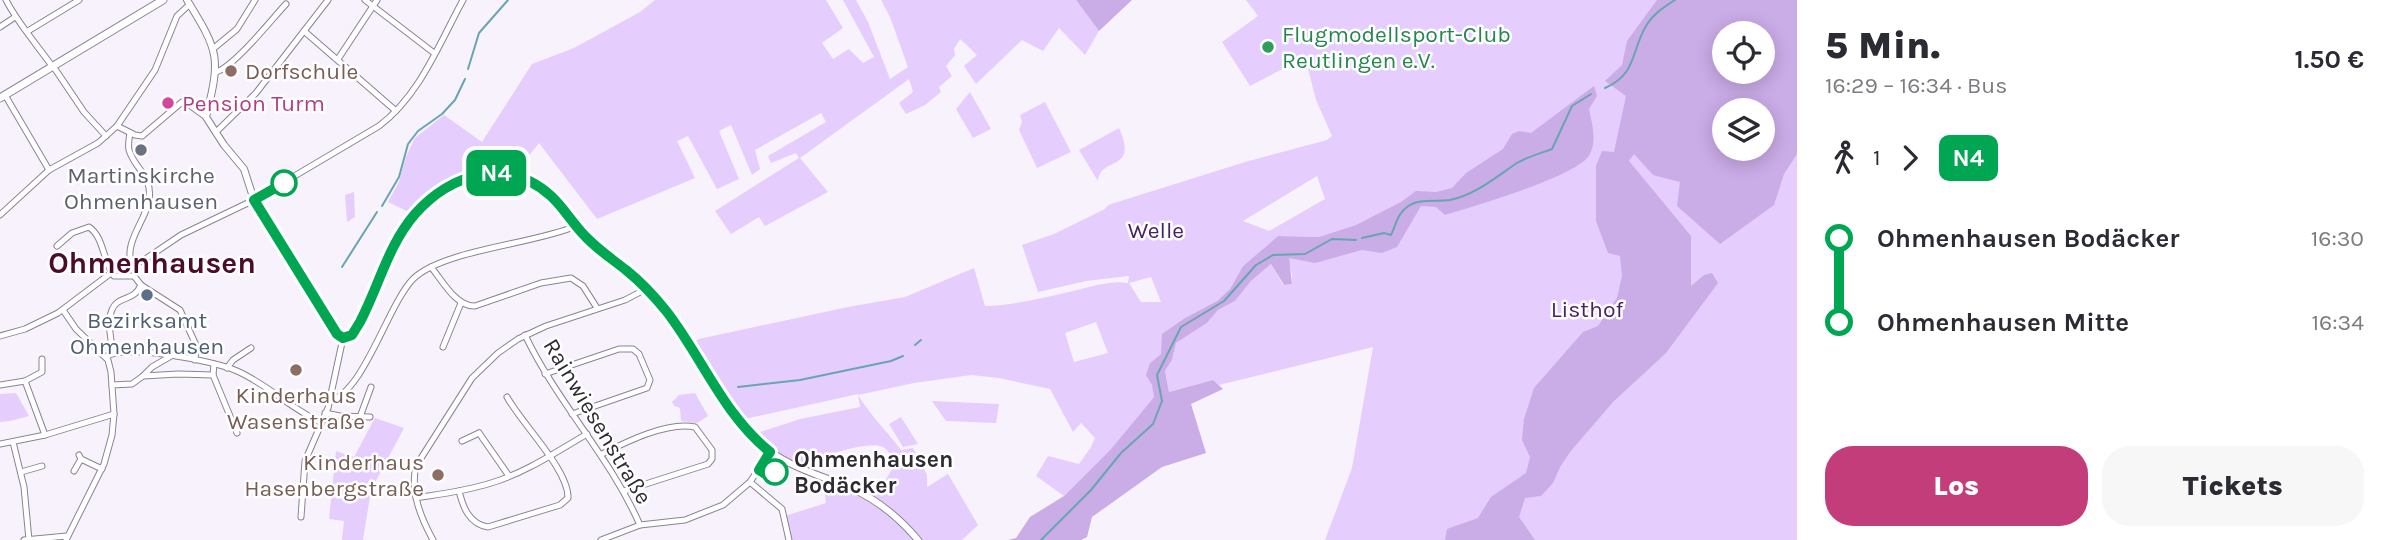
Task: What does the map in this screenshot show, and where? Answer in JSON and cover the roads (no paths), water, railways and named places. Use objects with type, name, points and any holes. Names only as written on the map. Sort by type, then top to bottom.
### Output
[{"type":"main road","points":[[2,97],[163,0]]},
{"type":"street","points":[[6,0],[15,17],[28,31],[84,112],[106,136]]},
{"type":"street","points":[[28,31],[79,0]]},
{"type":"street","points":[[214,48],[237,29],[255,0]]},
{"type":"street","points":[[216,132],[256,93],[328,0]]},
{"type":"street","points":[[365,0],[375,3],[434,53]]},
{"type":"street","points":[[0,336],[25,330],[63,310],[111,273],[150,257],[181,235],[254,200],[365,135],[396,111],[414,90],[463,0]]},
{"type":"street","points":[[0,202],[3,212],[50,170],[93,146],[117,126],[155,70],[177,16],[188,2],[214,48],[216,72],[206,117]]},
{"type":"street","points":[[338,59],[375,3]]},
{"type":"street","points":[[216,72],[224,68],[286,4]]},
{"type":"street","points":[[0,27],[15,17]]},
{"type":"street","points":[[304,31],[396,111]]},
{"type":"street","points":[[2,97],[50,170]]},
{"type":"street","points":[[117,126],[130,133],[142,135],[182,102],[186,102],[206,117],[246,172],[254,200],[337,334],[343,338]]},
{"type":"street","points":[[130,133],[130,151],[147,179],[149,197],[129,252],[132,265]]},
{"type":"street","points":[[343,338],[352,335],[360,322],[378,286],[387,260],[409,222],[436,193],[476,174],[493,173],[523,179],[551,196],[576,226],[646,289],[682,332],[733,414],[751,435],[789,464],[861,493],[886,508],[918,540]]},
{"type":"street","points":[[329,401],[342,393],[366,364],[392,311],[410,283],[431,267],[576,226]]},
{"type":"street","points":[[57,246],[72,233],[89,227],[97,234],[111,273],[117,277],[134,276],[141,285],[180,310],[196,345],[195,360]]},
{"type":"street","points":[[431,267],[466,306],[475,306],[541,283],[571,278],[583,286],[597,309]]},
{"type":"street","points":[[113,353],[110,320],[112,309],[117,303],[132,297],[141,285]]},
{"type":"street","points":[[433,540],[416,498],[414,477],[419,460],[467,385],[486,362],[525,335],[562,319],[625,300],[646,289]]},
{"type":"street","points":[[443,347],[461,303]]},
{"type":"street","points":[[13,442],[21,472],[26,540],[67,538],[102,469],[113,435],[114,414],[110,367],[106,358],[76,329],[63,310]]},
{"type":"street","name":"Rainwiesenstraße","points":[[525,335],[545,374],[624,491],[640,525]]},
{"type":"street","points":[[301,517],[305,461],[329,401],[343,338]]},
{"type":"street","points":[[227,368],[233,360],[251,348]]},
{"type":"street","points":[[545,374],[619,349],[629,348],[639,354],[650,380],[647,388],[572,414]]},
{"type":"street","points":[[106,358],[113,353],[173,356],[214,364],[248,377],[320,422]]},
{"type":"street","points":[[112,385],[132,384],[152,367],[173,356]]},
{"type":"street","points":[[0,385],[25,381],[41,372],[42,359]]},
{"type":"street","points":[[214,364],[213,375],[237,433]]},
{"type":"street","points":[[143,376],[213,375]]},
{"type":"street","points":[[25,381],[45,435]]},
{"type":"street","points":[[360,417],[370,387]]},
{"type":"street","points":[[458,491],[472,520],[482,526],[494,526],[565,502],[568,492],[549,456],[507,397]]},
{"type":"street","points":[[325,413],[335,416],[370,417]]},
{"type":"street","points":[[0,444],[45,435],[114,414]]},
{"type":"street","points":[[601,454],[654,432],[685,425],[695,427],[712,450],[712,459],[708,464],[624,491]]},
{"type":"street","points":[[462,441],[479,433],[481,426]]},
{"type":"street","points":[[479,433],[509,477]]},
{"type":"street","points":[[416,498],[458,491],[509,477],[587,434]]},
{"type":"street","points":[[601,540],[640,525],[676,522],[696,517],[723,505],[750,482],[770,452]]},
{"type":"street","points":[[74,471],[80,457],[102,469]]},
{"type":"street","points":[[21,472],[42,466]]},
{"type":"street","points":[[750,482],[782,509],[789,540]]},
{"type":"waterway","points":[[468,69],[479,33],[508,0]]},
{"type":"waterway","points":[[1605,88],[1623,76],[1628,69],[1649,22],[1675,0]]},
{"type":"waterway","points":[[382,206],[399,177],[408,144],[418,131],[442,114],[455,100],[465,79]]},
{"type":"waterway","points":[[1362,238],[1384,233],[1391,235],[1401,213],[1412,204],[1459,198],[1485,185],[1521,161],[1552,149],[1572,106],[1591,94]]},
{"type":"waterway","points":[[342,267],[377,212]]},
{"type":"waterway","points":[[1041,540],[1091,490],[1121,453],[1153,424],[1162,401],[1157,375],[1181,327],[1224,301],[1256,265],[1273,255],[1305,254],[1332,239],[1356,240]]},
{"type":"waterway","points":[[915,345],[921,340]]},
{"type":"waterway","points":[[738,387],[800,380],[891,361],[903,356]]},
{"type":"place","name":"Flugmodellsport-Club Reutlingen e.V.","points":[[1268,47]]},
{"type":"place","name":"Dorfschule","points":[[231,71]]},
{"type":"place","name":"Pension Turm","points":[[168,103]]},
{"type":"place","name":"Martinskirche Ohmenhausen","points":[[141,150]]},
{"type":"place","name":"Bezirksamt Ohmenhausen","points":[[147,295]]},
{"type":"place","name":"Kinderhaus Wasenstraße","points":[[296,370]]},
{"type":"place","name":"Ohmenhausen Bodäcker","points":[[775,472]]},
{"type":"place","name":"Kinderhaus Hasenbergstraße","points":[[438,475]]},
{"type":"district","name":"Ohmenhausen","points":[[152,263]]},
{"type":"park label","name":"Welle","points":[[1156,230]]},
{"type":"park label","name":"Listhof","points":[[1587,309]]}]
